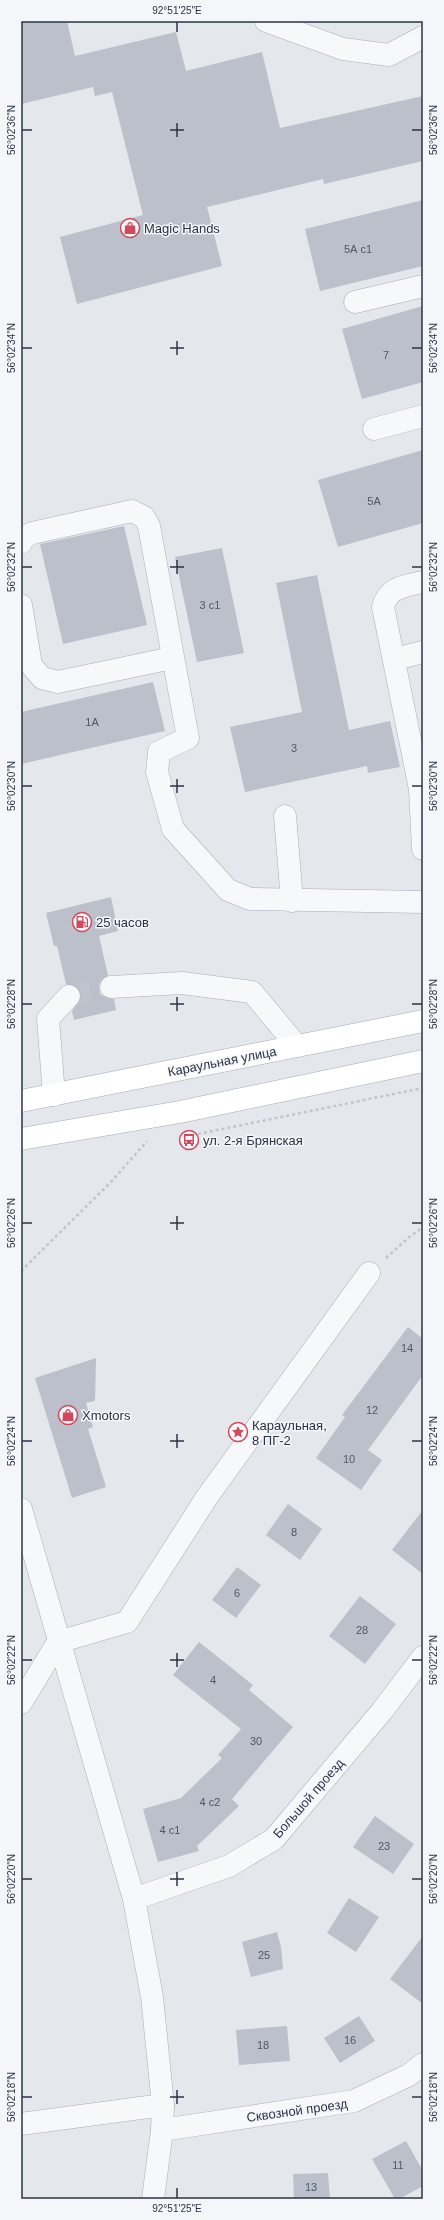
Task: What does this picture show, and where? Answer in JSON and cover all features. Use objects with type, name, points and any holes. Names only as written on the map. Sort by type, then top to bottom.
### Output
[{"type":"main road","name":"Караульная улица","points":[[21,1102],[423,1021]]},
{"type":"main road","points":[[21,1139],[180,1112],[423,1060]]},
{"type":"street","points":[[266,21],[343,48],[389,55],[423,37]]},
{"type":"street","points":[[355,302],[423,286]]},
{"type":"street","points":[[374,429],[423,416]]},
{"type":"street","points":[[21,543],[22,539],[32,532],[117,514],[132,511],[144,517],[149,526],[172,658],[188,738],[159,752],[157,772],[173,829],[228,890],[250,899],[292,901],[423,902]]},
{"type":"street","points":[[423,582],[398,588],[390,592],[385,599],[383,607],[395,659],[420,789],[423,849]]},
{"type":"street","points":[[21,605],[31,665],[42,678],[58,682],[172,658]]},
{"type":"street","points":[[395,659],[423,652]]},
{"type":"street","points":[[285,816],[292,901]]},
{"type":"street","points":[[111,987],[182,983],[252,992],[297,1046]]},
{"type":"street","points":[[54,1095],[48,1019],[69,996]]},
{"type":"street","points":[[21,1703],[58,1642],[127,1622],[208,1497],[369,1273]]},
{"type":"street","points":[[21,1509],[58,1642],[134,1899],[152,1997],[162,2105],[162,2130],[153,2199]]},
{"type":"street","name":"Большой проезд","points":[[134,1899],[229,1866],[274,1839],[382,1711],[423,1657]]},
{"type":"street","name":"Сквозной проезд","points":[[162,2130],[354,2101],[409,2074],[423,2064]]},
{"type":"street","points":[[21,2124],[162,2105]]},
{"type":"path","points":[[21,1271],[111,1182],[148,1140]]},
{"type":"path","points":[[369,1273],[408,1238],[423,1227]]},
{"type":"building","points":[[21,21],[67,21],[75,56],[176,32],[186,71],[262,52],[280,128],[423,96],[423,161],[324,184],[323,179],[207,207],[222,266],[77,304],[60,237],[143,215],[112,92],[95,96],[93,87],[21,104]]},
{"type":"building","points":[[423,200],[423,266],[320,291],[305,229]]},
{"type":"building","points":[[423,306],[423,382],[362,399],[342,329]]},
{"type":"building","points":[[423,450],[423,523],[338,547],[318,480]]},
{"type":"building","points":[[124,526],[147,625],[63,644],[40,544]]},
{"type":"building","points":[[222,548],[244,653],[197,662],[175,557]]},
{"type":"building","points":[[317,575],[349,730],[390,721],[400,767],[368,773],[367,766],[245,792],[230,727],[302,712],[276,583]]},
{"type":"building","points":[[153,682],[165,731],[21,764],[21,712]]},
{"type":"building","points":[[111,897],[118,931],[99,936],[108,975],[100,981],[99,987],[100,994],[105,998],[114,999],[116,1010],[74,1020],[72,1011],[81,999],[81,993],[77,987],[66,984],[57,946],[54,946],[46,913]]},
{"type":"building","points":[[408,1327],[423,1339],[423,1375],[368,1450],[382,1460],[361,1490],[316,1458],[345,1417],[342,1415]]},
{"type":"building","name":"Xmotors","points":[[96,1358],[95,1401],[86,1403],[93,1427],[88,1429],[106,1487],[72,1498],[35,1378]]},
{"type":"building","points":[[288,1504],[322,1529],[300,1560],[266,1535]]},
{"type":"building","points":[[423,1510],[423,1574],[392,1550]]},
{"type":"building","points":[[237,1567],[261,1585],[236,1618],[212,1600]]},
{"type":"building","points":[[360,1596],[396,1624],[365,1664],[329,1636]]},
{"type":"building","points":[[199,1642],[253,1685],[249,1690],[293,1727],[232,1799],[239,1806],[197,1846],[199,1851],[158,1862],[143,1809],[181,1798],[222,1758],[218,1755],[241,1729],[173,1675]]},
{"type":"building","points":[[375,1816],[414,1844],[393,1874],[353,1847]]},
{"type":"building","points":[[349,1898],[379,1917],[356,1952],[327,1933]]},
{"type":"building","points":[[277,1932],[281,1947],[283,1969],[251,1977],[242,1942]]},
{"type":"building","points":[[423,1936],[423,2004],[390,1979]]},
{"type":"building","points":[[359,2016],[375,2041],[340,2063],[324,2038]]},
{"type":"building","points":[[287,2026],[290,2061],[239,2065],[236,2030]]},
{"type":"building","points":[[406,2141],[423,2171],[423,2186],[399,2199],[395,2199],[372,2159]]},
{"type":"building","points":[[328,2173],[330,2199],[294,2199],[293,2174]]},
{"type":"tunnel","points":[[69,996],[111,987]]},
{"type":"place","name":"Magic Hands","points":[[130,228]]},
{"type":"place","name":"25 часов","points":[[82,922]]},
{"type":"place","name":"ул. 2-я Брянская","points":[[189,1140]]},
{"type":"place","name":"Xmotors","points":[[68,1415]]},
{"type":"place","name":"Караульная, 8 ПГ-2","points":[[238,1432]]}]
